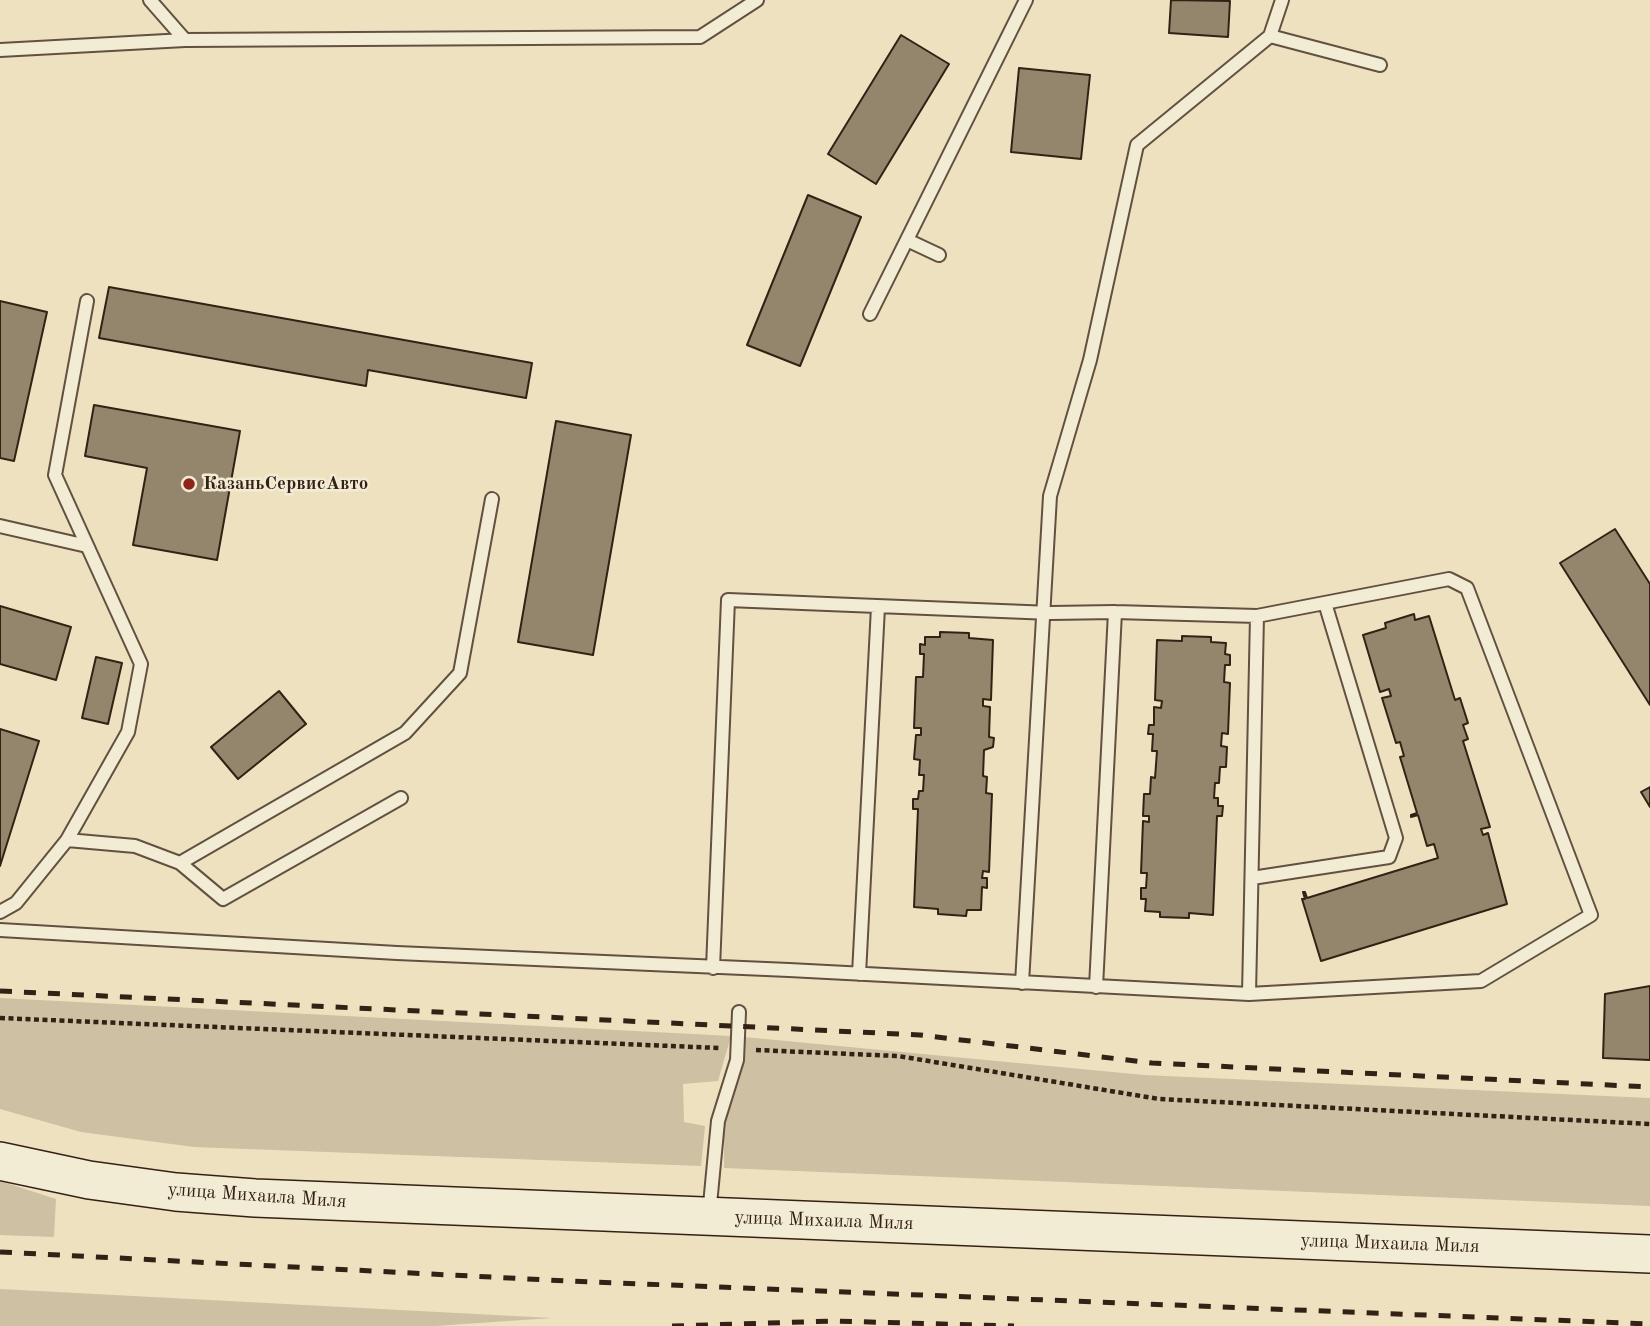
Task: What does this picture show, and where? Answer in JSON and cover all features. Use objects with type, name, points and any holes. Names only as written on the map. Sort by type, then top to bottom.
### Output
[{"type":"main road","name":"улица Михаила Миля","points":[[0,1161],[89,1180],[176,1192],[255,1198],[1650,1254]]},
{"type":"lane","points":[[150,0],[185,40]]},
{"type":"lane","points":[[0,50],[185,40],[700,37],[757,0]]},
{"type":"lane","points":[[870,314],[1026,0]]},
{"type":"lane","points":[[1022,983],[1050,496],[1090,360],[1137,145],[1270,36],[1282,0]]},
{"type":"lane","points":[[1270,36],[1380,65]]},
{"type":"lane","points":[[906,240],[939,255]]},
{"type":"lane","points":[[0,912],[16,902],[67,840],[128,732],[141,664],[55,475],[87,301]]},
{"type":"lane","points":[[180,863],[405,733],[460,673],[492,499]]},
{"type":"lane","points":[[0,526],[87,546]]},
{"type":"lane","points":[[0,930],[713,968],[1249,994],[1481,981],[1591,915],[1467,589],[1449,579],[1258,616],[1043,613],[728,600],[713,968]]},
{"type":"lane","points":[[1252,878],[1389,857],[1396,838],[1325,603]]},
{"type":"lane","points":[[859,974],[878,607]]},
{"type":"lane","points":[[1096,987],[1115,612]]},
{"type":"lane","points":[[1249,994],[1258,616]]},
{"type":"lane","points":[[67,840],[135,846],[180,863],[223,899],[401,798]]},
{"type":"lane","points":[[709,1216],[718,1121],[737,1060],[739,1012]]},
{"type":"path","points":[[0,1018],[898,1056],[1159,1099],[1650,1124]]},
{"type":"shaded area","points":[[0,998],[731,1036],[718,1081],[683,1084],[684,1122],[705,1126],[701,1166],[194,1147],[81,1132],[0,1109]]},
{"type":"shaded area","points":[[744,1037],[1144,1075],[1650,1098],[1650,1206],[724,1168],[724,1123],[744,1059]]},
{"type":"shaded area","points":[[0,1181],[56,1199],[54,1237],[0,1235]]},
{"type":"shaded area","points":[[0,1289],[552,1318],[435,1326],[0,1326]]},
{"type":"building","points":[[1171,0],[1230,1],[1228,37],[1169,33]]},
{"type":"building","points":[[901,35],[949,64],[876,184],[828,154]]},
{"type":"building","points":[[1019,68],[1090,75],[1081,159],[1011,152]]},
{"type":"building","points":[[808,195],[861,217],[800,366],[747,345]]},
{"type":"building","points":[[109,287],[532,363],[526,398],[368,370],[366,386],[99,338]]},
{"type":"building","points":[[0,301],[47,312],[14,461],[0,458]]},
{"type":"building","points":[[94,405],[240,431],[217,560],[133,545],[147,468],[85,456]]},
{"type":"building","points":[[556,421],[631,435],[593,655],[518,642]]},
{"type":"building","points":[[1615,529],[1650,584],[1650,705],[1560,563]]},
{"type":"building","points":[[0,606],[71,627],[56,680],[0,664]]},
{"type":"building","points":[[1414,614],[1415,620],[1429,616],[1455,700],[1460,698],[1468,723],[1463,725],[1468,739],[1463,741],[1490,827],[1481,829],[1483,835],[1488,833],[1507,904],[1321,961],[1302,899],[1305,899],[1303,892],[1307,898],[1438,858],[1434,844],[1427,846],[1418,815],[1411,817],[1417,813],[1400,757],[1404,756],[1400,742],[1396,743],[1382,698],[1391,696],[1389,689],[1380,692],[1363,635],[1386,628],[1385,623]]},
{"type":"building","points":[[940,632],[969,633],[969,638],[993,640],[991,700],[983,699],[983,706],[990,707],[989,737],[994,738],[993,747],[984,750],[983,776],[987,777],[986,793],[992,794],[989,872],[983,871],[982,878],[987,878],[987,888],[982,887],[981,910],[967,910],[966,916],[938,914],[938,909],[914,907],[918,809],[913,809],[913,799],[918,799],[919,791],[923,791],[924,775],[919,775],[920,760],[914,759],[916,735],[921,735],[921,728],[914,728],[916,677],[923,677],[924,654],[920,654],[920,644],[925,645],[925,637],[940,637]]},
{"type":"building","points":[[1182,636],[1211,637],[1211,642],[1226,643],[1225,654],[1230,655],[1230,665],[1225,665],[1224,682],[1230,683],[1228,734],[1222,733],[1221,746],[1227,747],[1226,767],[1220,767],[1214,798],[1218,798],[1218,806],[1223,806],[1222,816],[1217,816],[1213,915],[1189,913],[1189,918],[1160,917],[1160,912],[1145,911],[1146,899],[1141,899],[1141,888],[1146,888],[1147,873],[1141,873],[1143,821],[1149,822],[1149,816],[1143,816],[1144,794],[1150,794],[1151,777],[1155,778],[1157,751],[1152,751],[1153,734],[1148,734],[1149,725],[1154,725],[1154,707],[1161,708],[1162,701],[1155,700],[1157,640],[1182,641]]},
{"type":"building","points":[[96,657],[122,663],[108,724],[82,718]]},
{"type":"building","points":[[279,691],[306,724],[238,779],[211,747]]},
{"type":"building","points":[[0,729],[39,741],[0,866]]},
{"type":"building","points":[[1650,787],[1650,807],[1641,792]]},
{"type":"building","points":[[1650,986],[1650,1060],[1603,1058],[1605,994]]},
{"type":"railway","points":[[0,991],[920,1035],[1152,1063],[1650,1087]]},
{"type":"railway","points":[[0,1252],[568,1281],[1650,1324]]},
{"type":"railway","points":[[672,1326],[833,1321],[1014,1326]]},
{"type":"place","name":"КазаньСервисАвто","points":[[189,484]]}]
